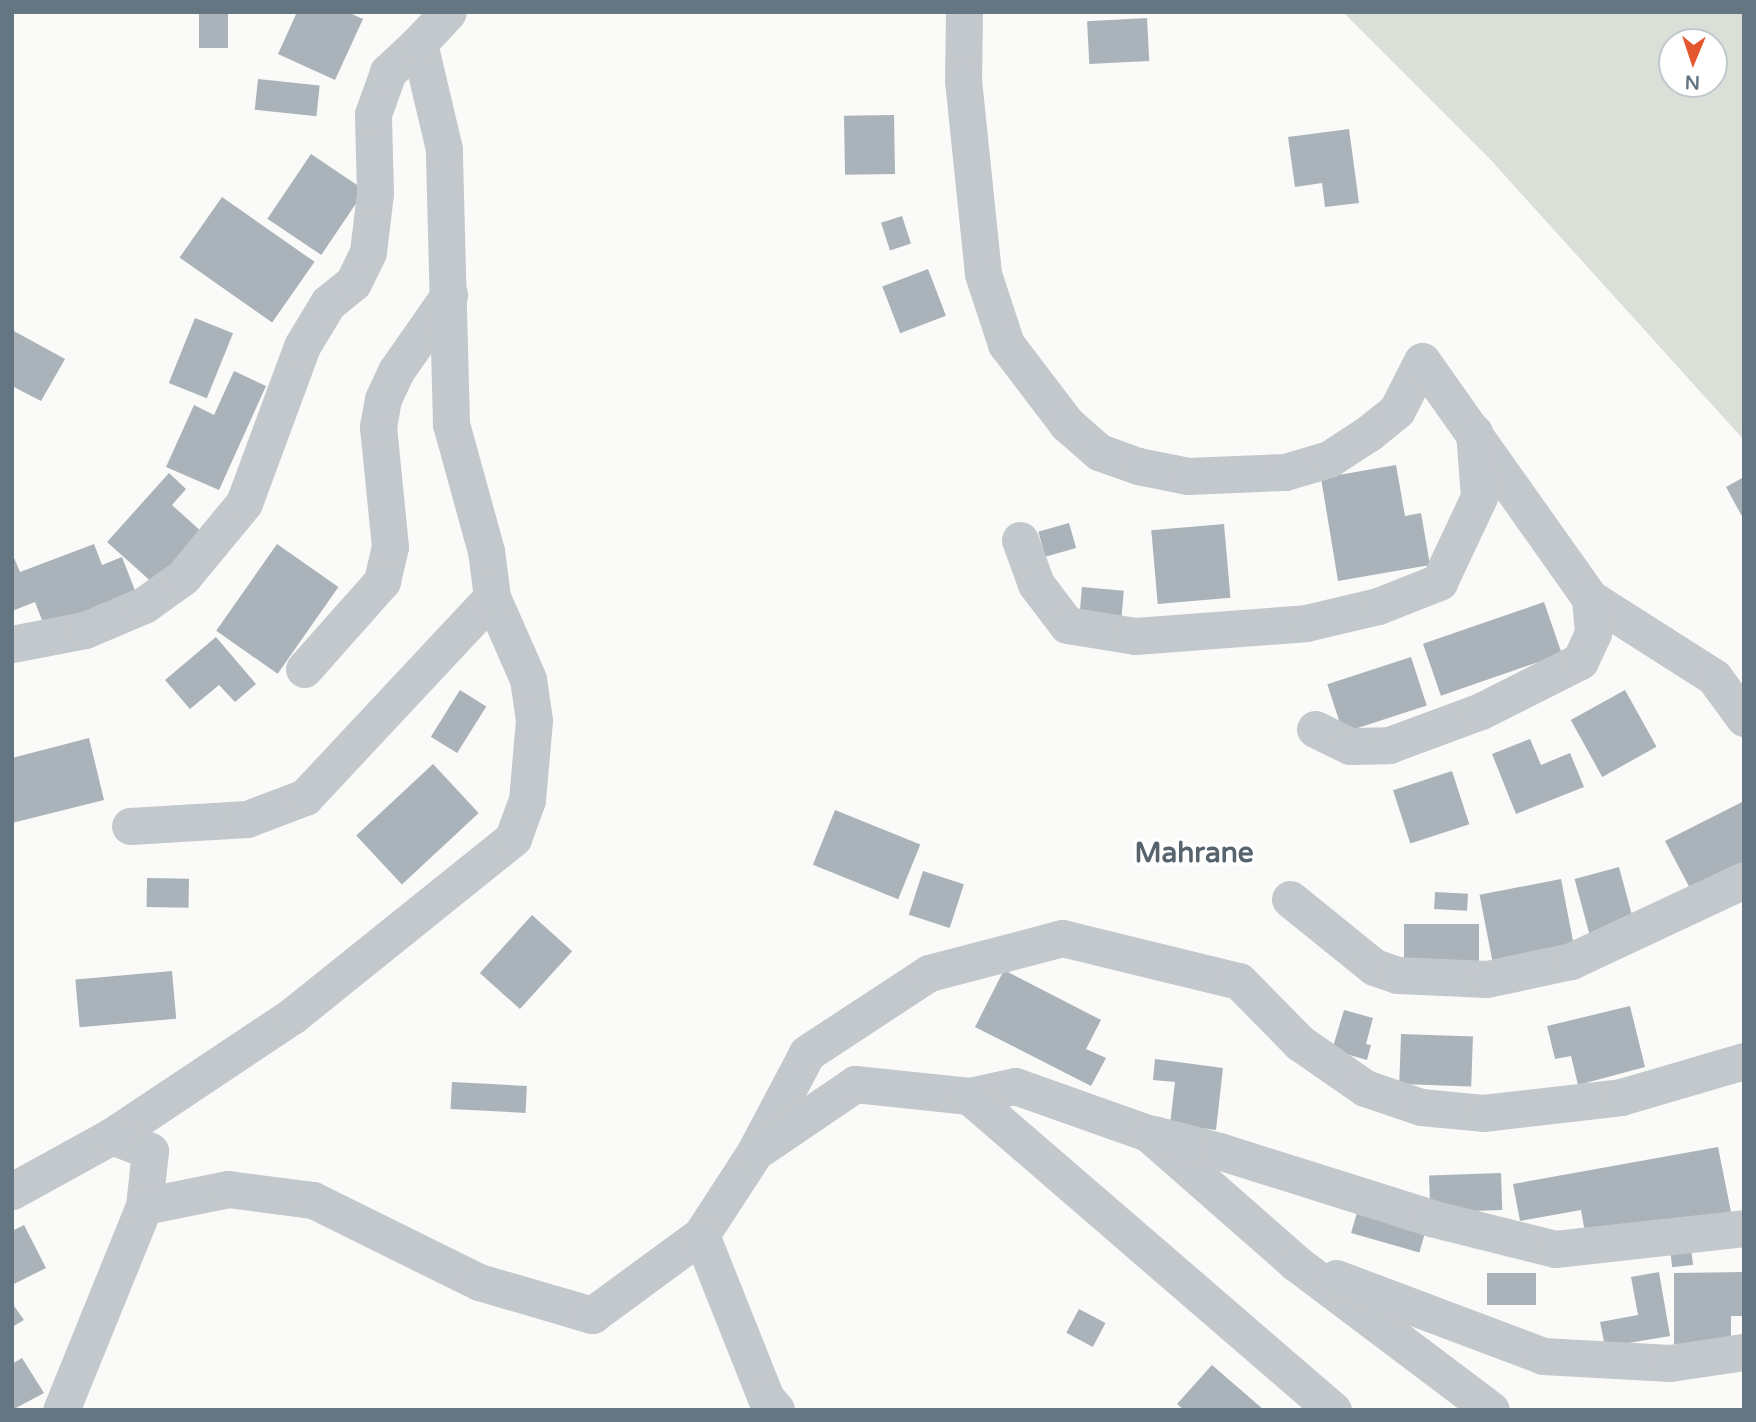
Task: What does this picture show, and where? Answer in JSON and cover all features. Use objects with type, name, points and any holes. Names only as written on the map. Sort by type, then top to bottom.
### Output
[{"type":"street","points":[[12,644],[85,630],[144,605],[183,577],[244,503],[302,345],[328,303],[353,283],[368,251],[375,193],[373,114],[388,72],[448,12]]},
{"type":"street","points":[[964,12],[963,80],[982,274],[1006,344],[1067,424],[1099,452],[1188,476],[1284,472],[1329,459],[1369,433],[1397,410],[1422,361],[1590,598],[1714,677],[1744,718]]},
{"type":"street","points":[[12,1191],[112,1136],[292,1016],[513,838],[527,800],[534,720],[528,679],[492,597],[486,551],[451,424],[446,342],[450,294],[444,149],[419,43]]},
{"type":"street","points":[[304,669],[382,581],[390,547],[378,427],[383,399],[396,372],[450,294]]},
{"type":"street","points":[[1020,540],[1036,584],[1068,625],[1135,636],[1306,623],[1378,606],[1439,582],[1479,497],[1474,431]]},
{"type":"street","points":[[130,826],[247,819],[305,797],[492,597]]},
{"type":"street","points":[[1315,729],[1350,746],[1388,745],[1482,711],[1580,660],[1593,633],[1590,598]]},
{"type":"street","points":[[1290,899],[1374,967],[1397,975],[1488,978],[1572,961],[1744,880]]},
{"type":"street","points":[[144,1206],[228,1189],[313,1200],[479,1282],[592,1315],[701,1235],[755,1152],[807,1053],[929,973],[1062,938],[1239,981],[1300,1043],[1365,1088],[1421,1107],[1483,1113],[1621,1097],[1744,1061]]},
{"type":"street","points":[[755,1152],[855,1084],[969,1097],[1015,1086],[1148,1133],[1219,1151],[1444,1222],[1555,1249],[1744,1228]]},
{"type":"street","points":[[969,1097],[1333,1410]]},
{"type":"street","points":[[1148,1133],[1296,1263],[1491,1410]]},
{"type":"street","points":[[61,1410],[144,1206],[150,1151],[112,1136]]},
{"type":"street","points":[[701,1235],[766,1398],[776,1410]]},
{"type":"street","points":[[1296,1263],[1543,1356],[1670,1363],[1744,1352]]},
{"type":"shaded area","points":[[1343,12],[1744,12],[1744,440],[1489,158]]},
{"type":"building","points":[[199,12],[228,12],[228,48],[199,48]]},
{"type":"building","points":[[297,12],[347,12],[363,19],[335,80],[278,54]]},
{"type":"building","points":[[1147,18],[1149,61],[1089,64],[1087,21]]},
{"type":"building","points":[[258,79],[320,85],[316,116],[255,110]]},
{"type":"building","points":[[894,115],[895,174],[845,175],[844,116]]},
{"type":"building","points":[[1349,129],[1359,203],[1325,207],[1322,183],[1295,187],[1288,137]]},
{"type":"building","points":[[311,154],[365,190],[321,255],[267,219]]},
{"type":"building","points":[[222,197],[315,262],[272,322],[180,258]]},
{"type":"building","points":[[902,216],[911,244],[890,250],[881,223]]},
{"type":"building","points":[[928,269],[946,316],[900,333],[882,287]]},
{"type":"building","points":[[195,318],[233,333],[207,398],[169,383]]},
{"type":"building","points":[[12,330],[65,359],[41,401],[12,386]]},
{"type":"building","points":[[234,371],[266,386],[219,490],[166,467],[194,405],[214,415]]},
{"type":"building","points":[[1396,465],[1405,516],[1421,513],[1430,565],[1338,581],[1321,478]]},
{"type":"building","points":[[169,473],[186,489],[172,505],[203,533],[155,585],[107,542]]},
{"type":"building","points":[[1744,477],[1744,520],[1726,487]]},
{"type":"building","points":[[1069,523],[1076,548],[1045,557],[1038,532]]},
{"type":"building","points":[[1224,524],[1230,598],[1158,604],[1151,530]]},
{"type":"building","points":[[94,544],[102,565],[122,557],[136,593],[45,628],[35,602],[12,611],[12,553],[20,572]]},
{"type":"building","points":[[277,544],[338,587],[278,674],[216,631]]},
{"type":"building","points":[[1082,587],[1124,591],[1121,622],[1079,618]]},
{"type":"building","points":[[1544,602],[1562,654],[1441,696],[1423,644]]},
{"type":"building","points":[[216,637],[256,684],[235,702],[219,685],[190,709],[165,680]]},
{"type":"building","points":[[1411,657],[1427,706],[1343,733],[1327,684]]},
{"type":"building","points":[[460,690],[486,706],[457,753],[431,737]]},
{"type":"building","points":[[1625,690],[1657,747],[1602,777],[1571,720]]},
{"type":"building","points":[[89,738],[104,800],[12,823],[12,758]]},
{"type":"building","points":[[1530,739],[1541,765],[1570,753],[1584,787],[1516,814],[1492,754]]},
{"type":"building","points":[[433,764],[479,813],[402,885],[356,836]]},
{"type":"building","points":[[1452,771],[1469,824],[1410,843],[1393,790]]},
{"type":"building","points":[[1744,801],[1744,868],[1693,894],[1665,841]]},
{"type":"building","points":[[835,810],[920,844],[898,899],[813,865]]},
{"type":"building","points":[[1619,867],[1635,925],[1590,937],[1575,879]]},
{"type":"building","points":[[923,871],[964,884],[950,928],[909,915]]},
{"type":"building","points":[[147,878],[189,879],[188,908],[146,907]]},
{"type":"building","points":[[1561,879],[1574,945],[1492,961],[1480,895]]},
{"type":"building","points":[[1435,892],[1468,894],[1467,911],[1434,909]]},
{"type":"building","points":[[532,915],[572,951],[520,1009],[480,973]]},
{"type":"building","points":[[1404,924],[1479,924],[1479,963],[1404,963]]},
{"type":"building","points":[[1004,970],[1101,1020],[1086,1049],[1106,1058],[1091,1086],[975,1027]]},
{"type":"building","points":[[172,971],[176,1019],[80,1027],[75,979]]},
{"type":"building","points":[[1630,1006],[1645,1067],[1578,1085],[1571,1056],[1555,1059],[1547,1026]]},
{"type":"building","points":[[1344,1010],[1373,1018],[1366,1044],[1371,1045],[1367,1060],[1332,1050]]},
{"type":"building","points":[[1401,1034],[1473,1037],[1471,1086],[1399,1084]]},
{"type":"building","points":[[1155,1059],[1223,1068],[1216,1130],[1170,1124],[1175,1082],[1153,1080]]},
{"type":"building","points":[[452,1082],[527,1086],[525,1113],[451,1109]]},
{"type":"building","points":[[1718,1147],[1731,1212],[1586,1238],[1581,1210],[1520,1221],[1513,1184]]},
{"type":"building","points":[[1501,1173],[1502,1210],[1430,1212],[1429,1176]]},
{"type":"building","points":[[1358,1209],[1426,1229],[1419,1253],[1351,1233]]},
{"type":"building","points":[[24,1225],[46,1268],[12,1285],[12,1231]]},
{"type":"building","points":[[1690,1240],[1693,1265],[1672,1267],[1669,1243]]},
{"type":"building","points":[[1659,1272],[1670,1336],[1605,1347],[1600,1322],[1638,1315],[1631,1277]]},
{"type":"building","points":[[1744,1272],[1744,1316],[1731,1316],[1731,1343],[1674,1344],[1674,1273]]},
{"type":"building","points":[[1487,1273],[1536,1273],[1536,1305],[1487,1305]]},
{"type":"building","points":[[12,1303],[24,1320],[12,1327]]},
{"type":"building","points":[[1079,1309],[1105,1323],[1093,1347],[1066,1333]]},
{"type":"building","points":[[22,1358],[44,1393],[12,1410],[12,1364]]},
{"type":"building","points":[[1212,1365],[1264,1410],[1184,1410],[1177,1404]]},
{"type":"district","name":"Mahrane","points":[[1194,853]]}]
